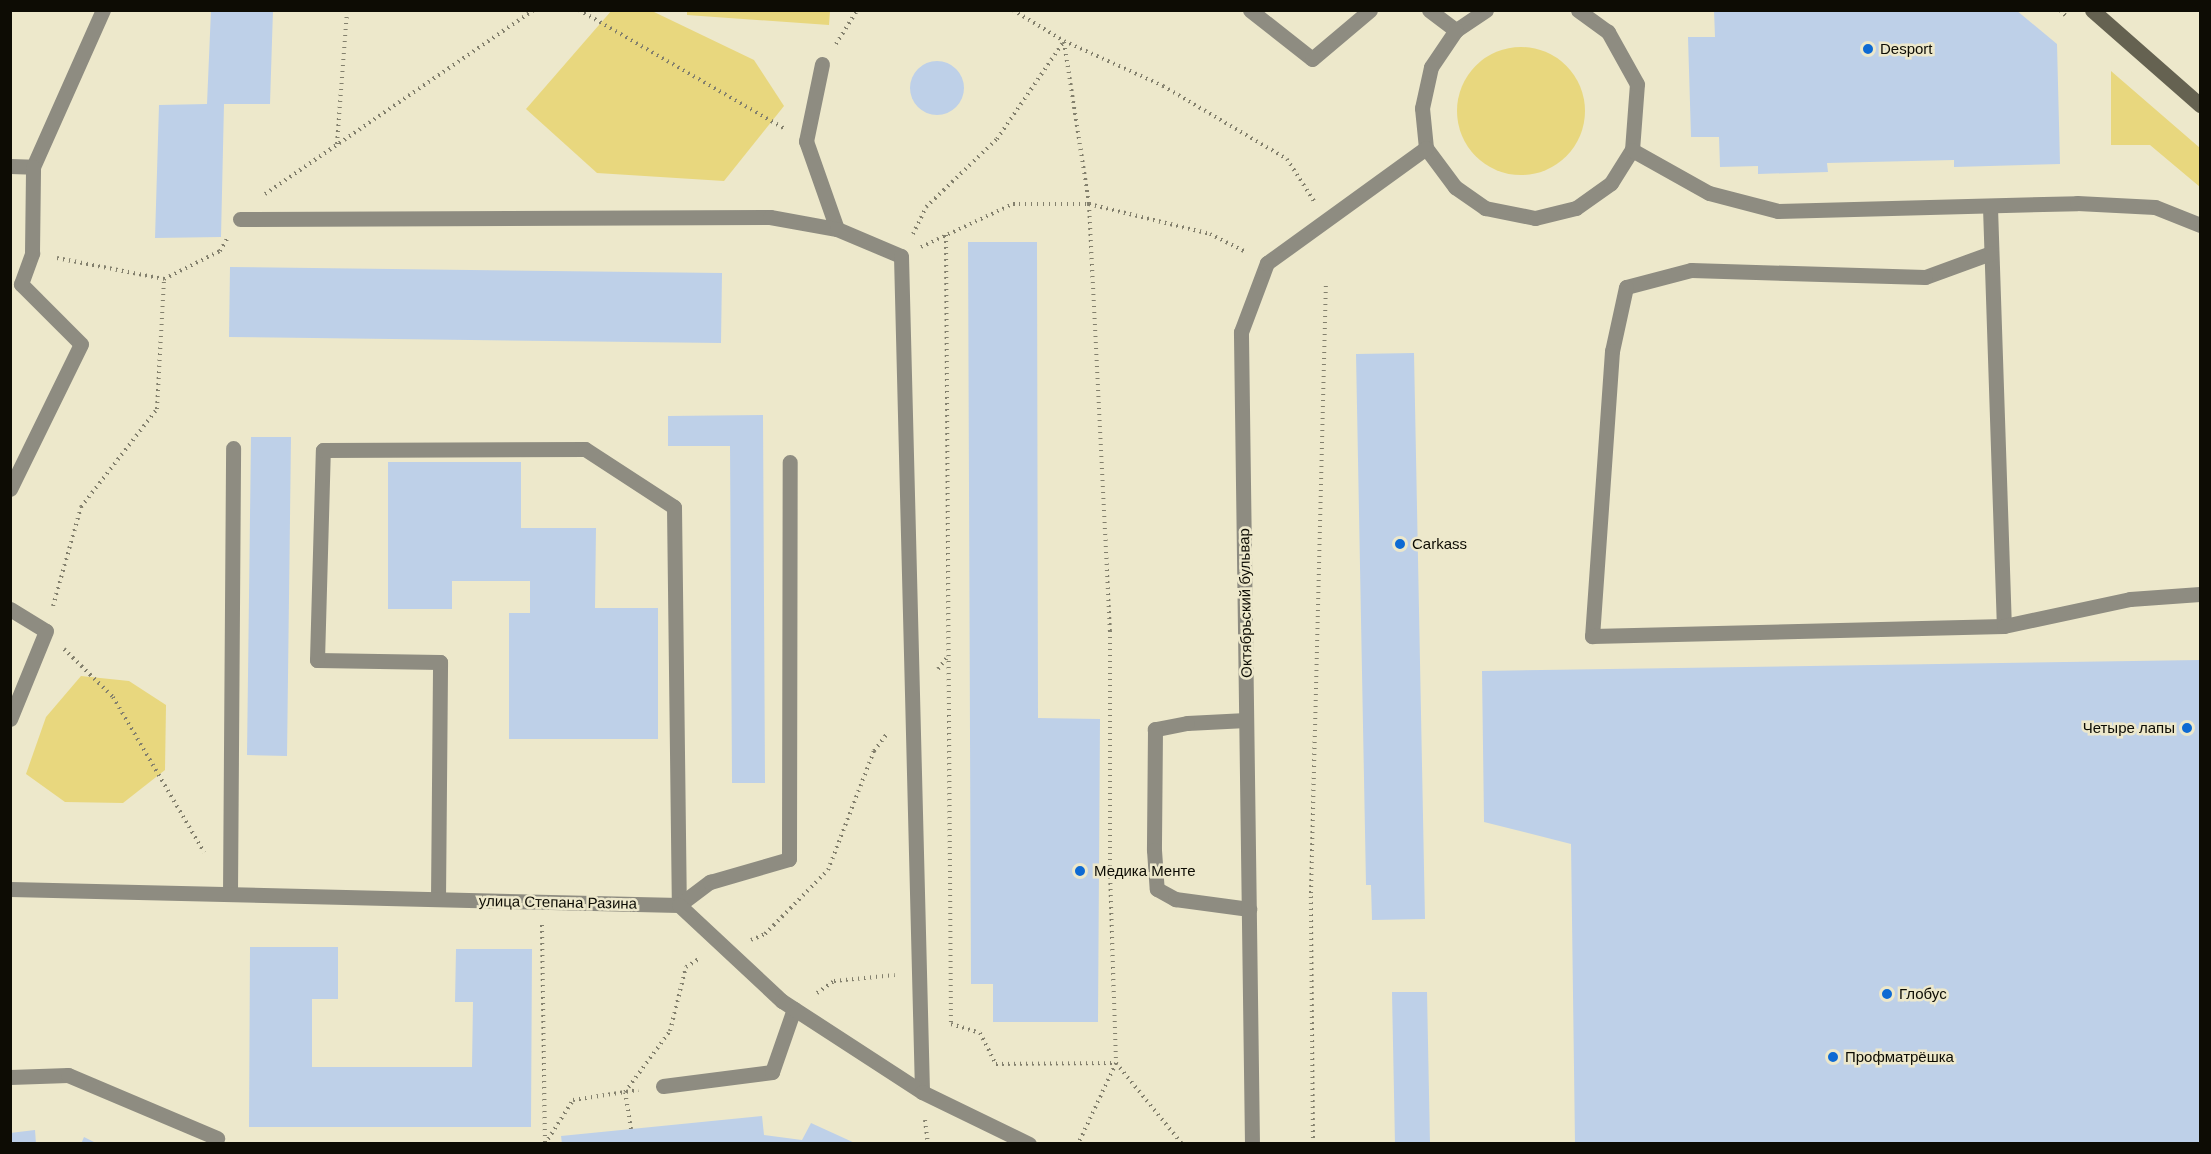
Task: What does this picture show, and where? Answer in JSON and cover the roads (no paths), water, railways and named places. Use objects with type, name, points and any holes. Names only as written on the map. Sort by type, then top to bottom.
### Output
[{"type":"main road","points":[[2092,10],[2200,105]]},
{"type":"street","points":[[10,489],[81,344],[21,284],[32,253],[33,167],[103,10]]},
{"type":"street","points":[[1250,10],[1312,59],[1370,10]]},
{"type":"street","points":[[1429,10],[1456,30]]},
{"type":"street","points":[[1486,10],[1456,30],[1431,67],[1422,108],[1426,148],[1455,187],[1485,208],[1534,218],[1576,208],[1611,183],[1632,150],[1637,84],[1608,32],[1578,10]]},
{"type":"street","points":[[822,64],[806,141],[837,229]]},
{"type":"street","name":"Октябрьский бульвар","points":[[1252,1143],[1241,332],[1267,263],[1426,148]]},
{"type":"street","points":[[1632,150],[1709,193],[1778,211],[2077,203],[2155,207],[2200,225]]},
{"type":"street","points":[[10,166],[33,167]]},
{"type":"street","points":[[1990,207],[2004,626]]},
{"type":"street","points":[[240,219],[770,217],[837,229],[901,256],[922,1092]]},
{"type":"street","points":[[1991,253],[1925,277],[1691,270],[1626,287],[1612,351],[1592,636],[2004,626],[2130,599],[2200,594]]},
{"type":"street","points":[[230,894],[232,448]]},
{"type":"street","points":[[438,899],[440,662],[317,660],[323,450],[585,449],[674,507],[679,905],[794,1009],[922,1092],[1029,1143]]},
{"type":"street","points":[[679,905],[710,882],[789,859],[790,462]]},
{"type":"street","points":[[10,609],[46,631],[10,719]]},
{"type":"street","points":[[1246,720],[1187,723],[1155,729],[1154,850],[1157,890],[1175,899],[1249,909]]},
{"type":"street","name":"улица Степана Разина","points":[[10,889],[679,905]]},
{"type":"street","points":[[663,1086],[772,1072],[794,1009]]},
{"type":"street","points":[[10,1077],[68,1075],[217,1138]]},
{"type":"place","name":"Desport","points":[[1868,49]]},
{"type":"place","name":"Carkass","points":[[1400,544]]},
{"type":"place","name":"Четыре лапы","points":[[2187,728]]},
{"type":"place","name":"Медика Менте","points":[[1080,871]]},
{"type":"place","name":"Глобус","points":[[1887,994]]},
{"type":"place","name":"Профматрёшка","points":[[1833,1057]]}]
